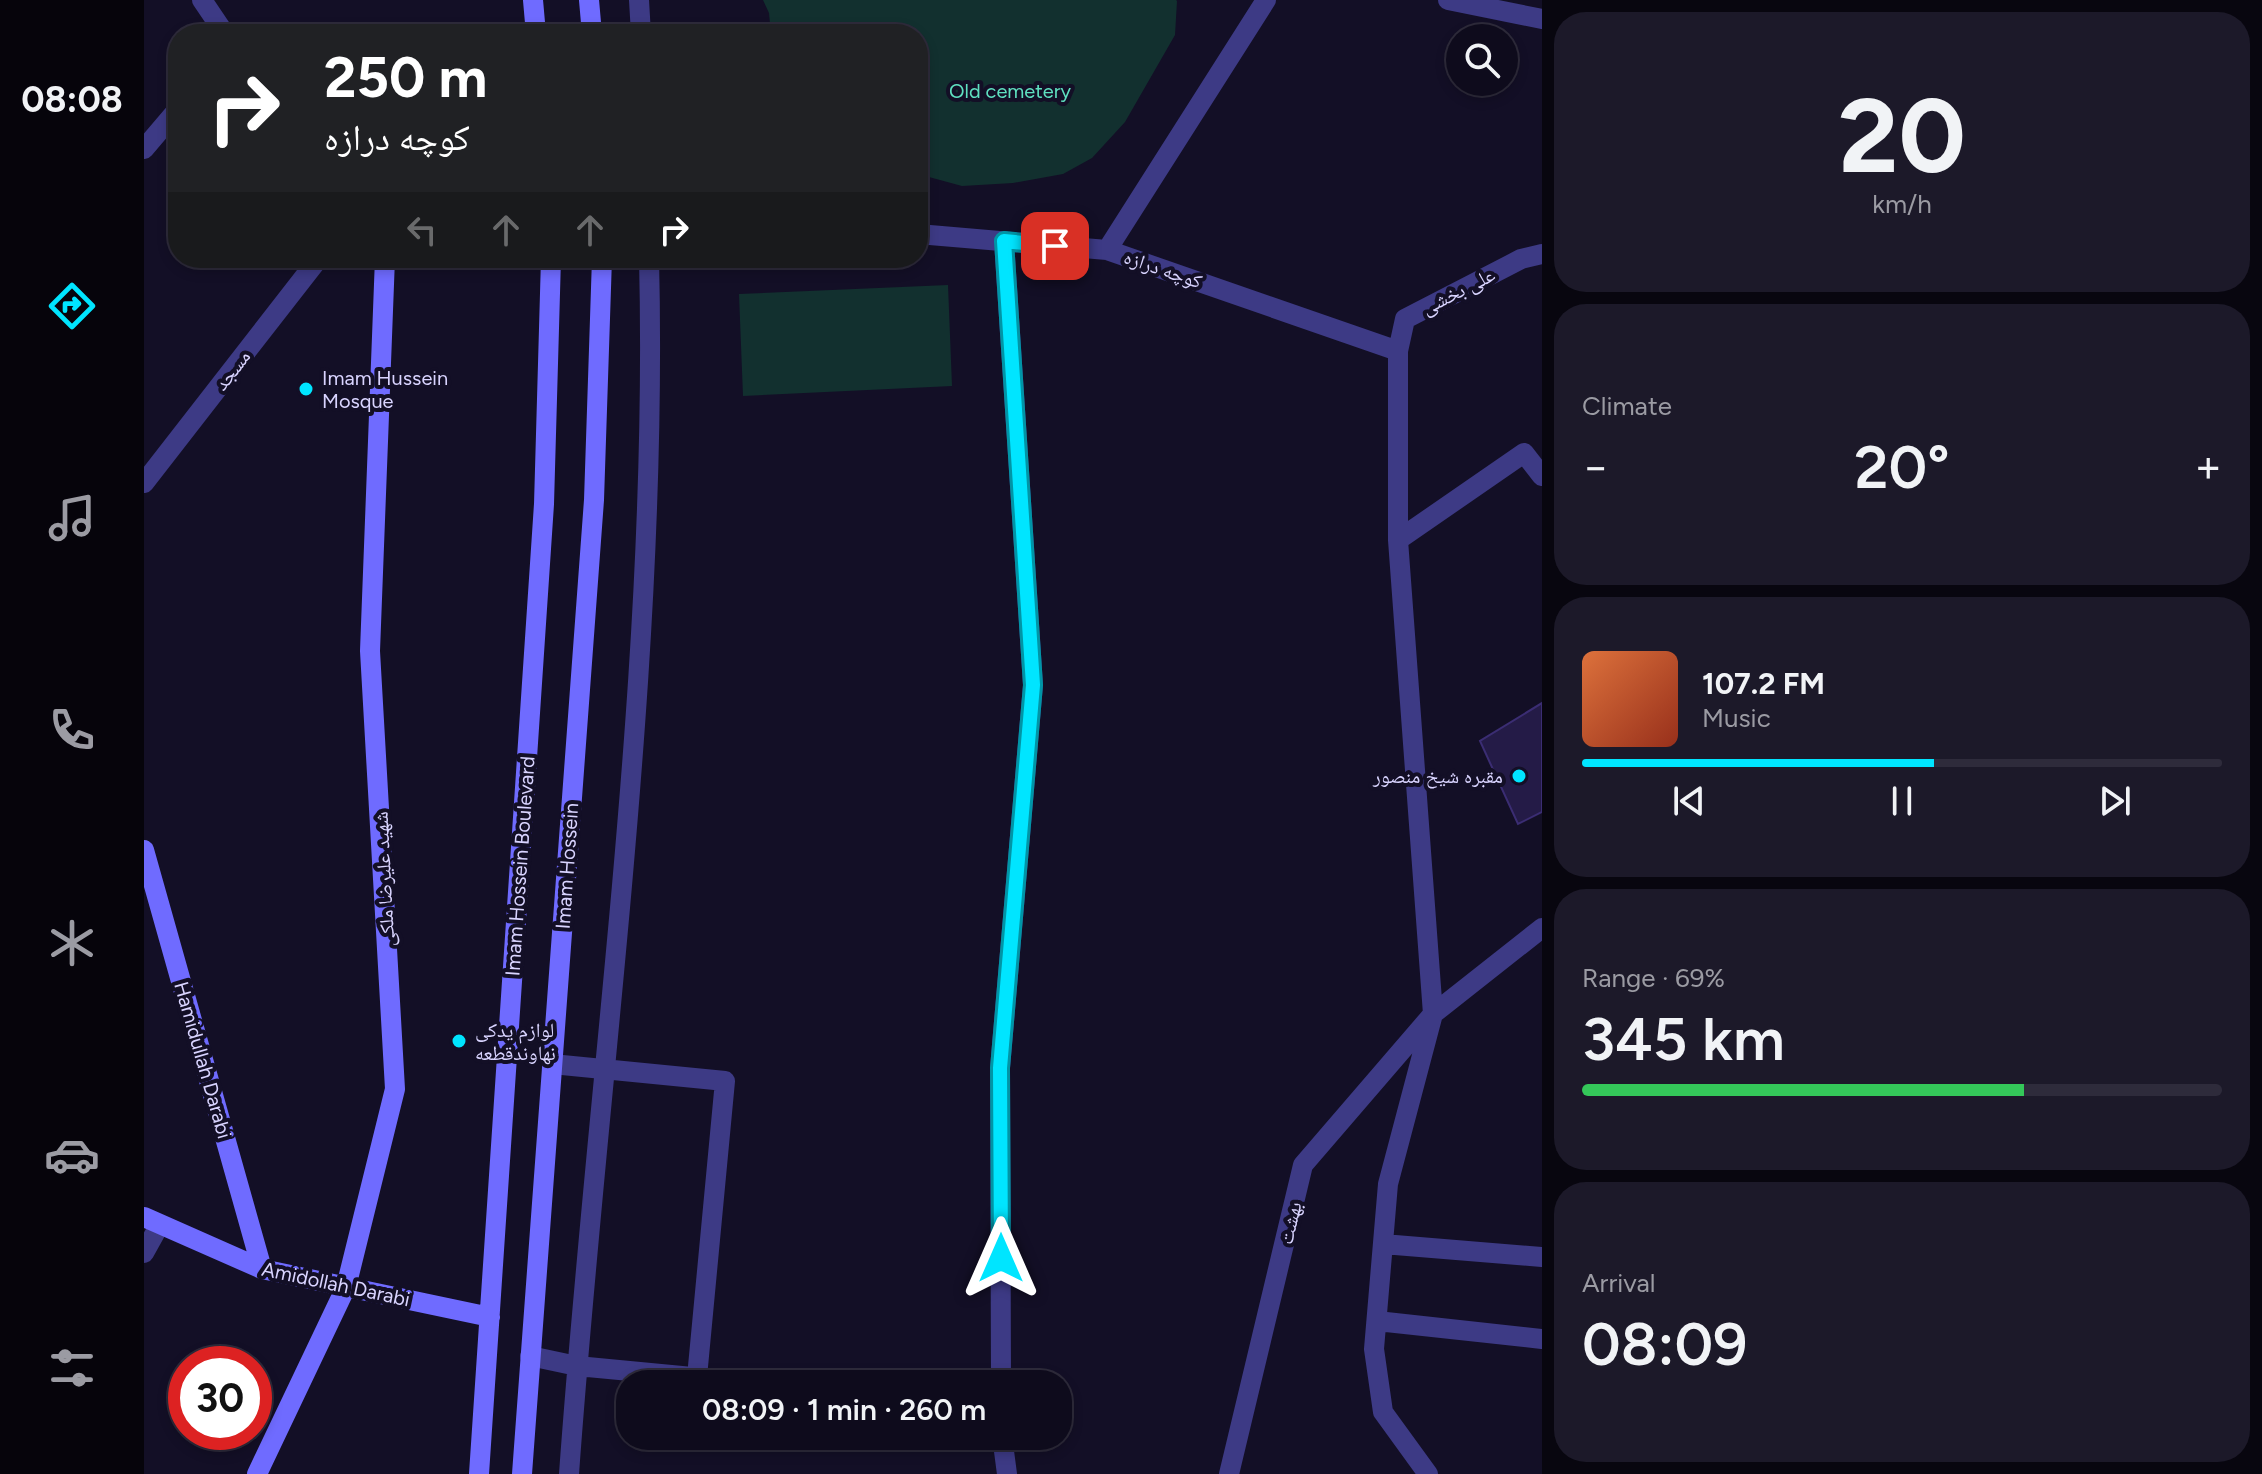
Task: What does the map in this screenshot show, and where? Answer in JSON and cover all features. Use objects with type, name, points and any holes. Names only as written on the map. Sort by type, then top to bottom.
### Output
[{"type":"main road","points":[[533,0],[535,24]]},
{"type":"main road","points":[[589,0],[591,24]]},
{"type":"main road","name":"شهید علیرضا ملکی","points":[[257,1474],[346,1286],[395,1089],[370,651],[385,268]]},
{"type":"main road","name":"Imam Hossein Boulevard","points":[[479,1474],[544,504],[551,268]]},
{"type":"main road","name":"Imam Hossein","points":[[522,1474],[594,500],[602,268]]},
{"type":"main road","name":"Hamidullah Darabi","points":[[144,850],[149,893],[262,1269]]},
{"type":"main road","name":"Amidollah Darabi","points":[[152,1221],[262,1269],[490,1317]]},
{"type":"street","points":[[202,0],[218,24]]},
{"type":"street","points":[[639,0],[640,24]]},
{"type":"street","points":[[1107,250],[1266,0]]},
{"type":"street","points":[[1448,0],[1542,19]]},
{"type":"street","points":[[144,149],[168,121]]},
{"type":"street","name":"کوچه درازه","points":[[928,235],[1107,250],[1398,351]]},
{"type":"street","points":[[1001,1370],[1000,1068],[1033,685],[1004,241]]},
{"type":"street","name":"علی بخشی","points":[[1398,351],[1405,319],[1521,259],[1542,254]]},
{"type":"street","name":"مسجد","points":[[144,483],[311,268]]},
{"type":"street","points":[[569,1474],[604,1067],[635,763],[652,401],[649,268]]},
{"type":"street","points":[[1398,351],[1398,540],[1433,1014],[1388,1184],[1374,1349],[1383,1412],[1428,1474]]},
{"type":"street","points":[[1398,540],[1524,453],[1542,476]]},
{"type":"street","name":"بهشت","points":[[1229,1474],[1303,1165],[1433,1014],[1542,928]]},
{"type":"street","points":[[552,1064],[725,1081],[698,1370]]},
{"type":"street","points":[[144,1253],[152,1221]]},
{"type":"street","points":[[1383,1244],[1542,1257]]},
{"type":"street","points":[[1377,1321],[1542,1339]]},
{"type":"street","points":[[530,1356],[577,1366],[621,1370]]},
{"type":"street","points":[[1004,1450],[1007,1474]]},
{"type":"green space","name":"Old cemetery","points":[[763,0],[1177,1],[1175,35],[1125,122],[1092,158],[1063,174],[1013,183],[962,186],[928,177],[928,24],[770,24]]},
{"type":"green space","points":[[948,285],[952,386],[743,396],[739,294]]},
{"type":"building","name":"مقبره شیخ منصور","points":[[1542,703],[1542,812],[1518,824],[1480,741]]},
{"type":"place","name":"Imam Hussein Mosque","points":[[306,389]]},
{"type":"place","name":"مقبره شیخ منصور","points":[[1519,776]]},
{"type":"place","name":"لوازم یدکی نهاوندقطعه","points":[[459,1041]]},
{"type":"route","points":[[1001,1258],[1000,1068],[1033,685],[1004,241],[1055,246]]}]
